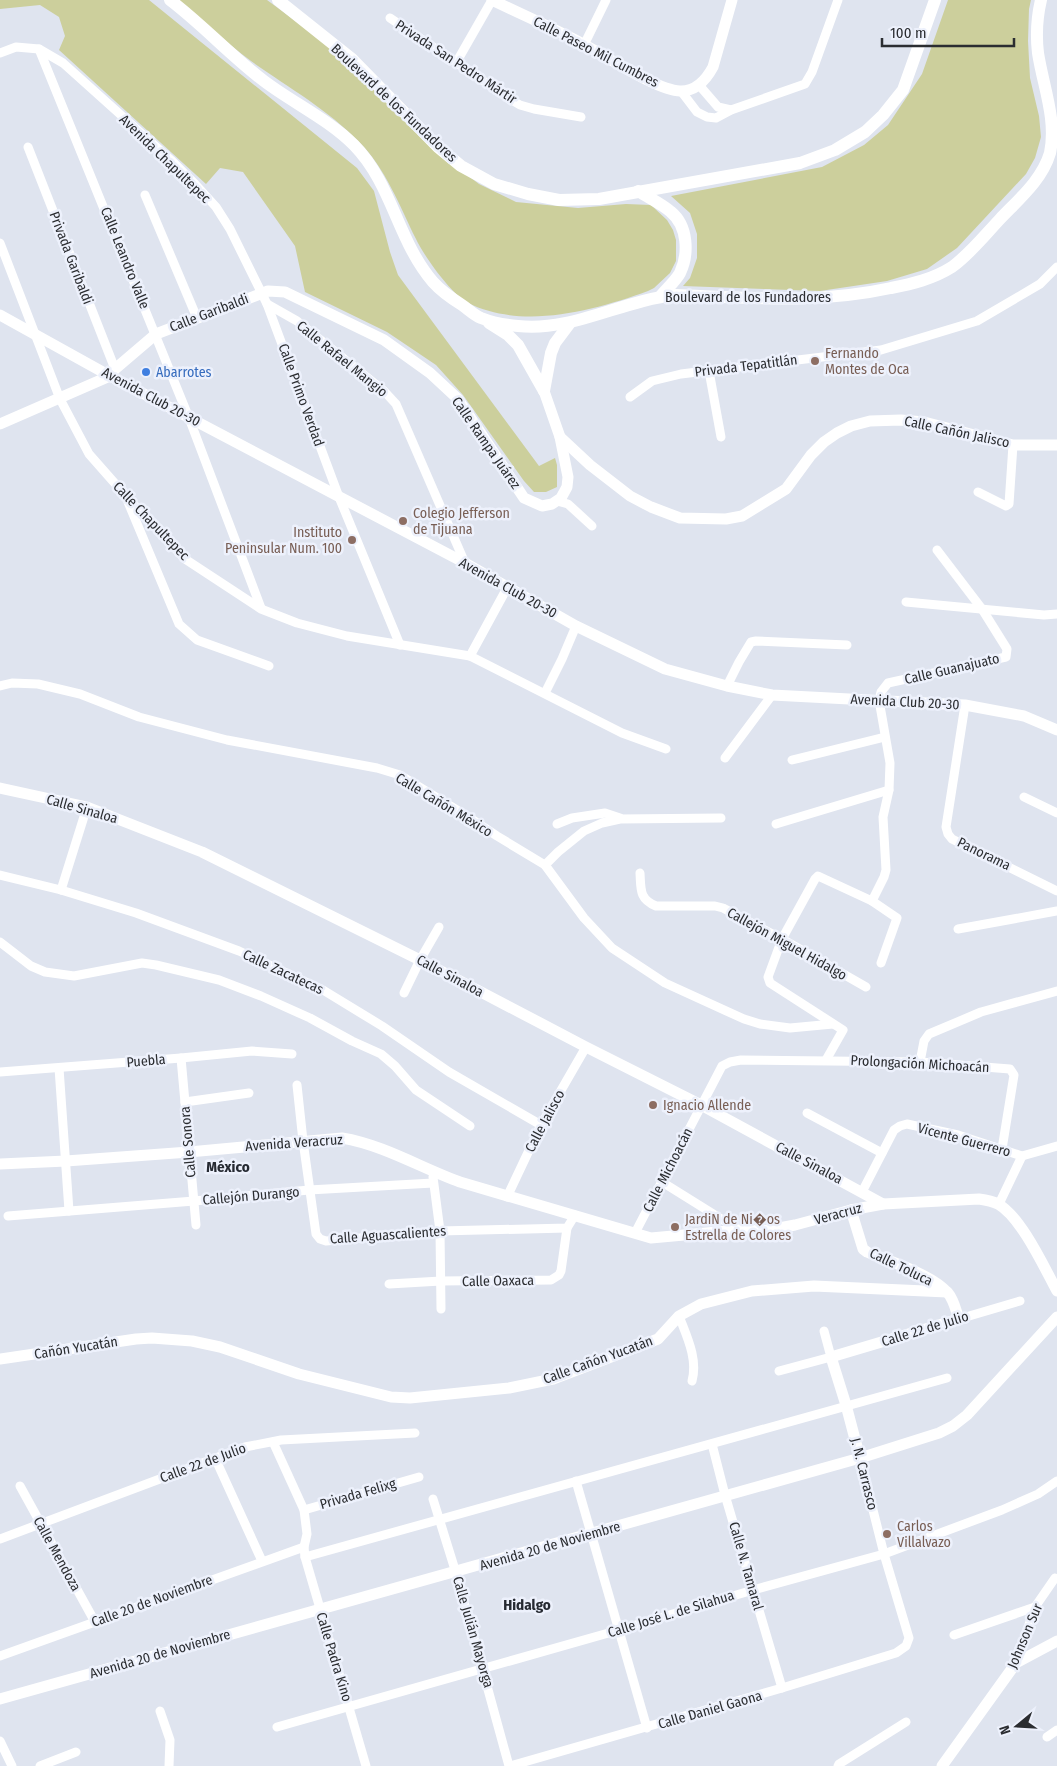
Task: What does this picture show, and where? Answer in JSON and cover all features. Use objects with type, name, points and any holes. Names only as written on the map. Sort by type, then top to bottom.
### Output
[{"type":"main road","name":"Boulevard de los Fundadores","points":[[170,0],[193,17],[264,81],[327,122],[353,144],[370,164],[383,185],[410,247],[432,282],[445,294],[481,318],[517,326],[550,326],[570,323],[660,297],[676,295],[790,300],[838,297],[911,284],[928,279],[953,266],[1031,187],[1042,171],[1050,153],[1054,132],[1051,107],[1038,51],[1037,34],[1041,0]]},
{"type":"main road","name":"Boulevard de los Fundadores","points":[[280,1],[352,59],[438,147],[461,166],[494,184],[528,194],[559,200],[599,199],[800,163],[835,150],[865,132],[883,115],[903,90],[935,0]]},
{"type":"main road","points":[[638,191],[672,212],[682,226],[685,240],[686,252],[679,275],[660,297]]},
{"type":"main road","points":[[481,318],[508,335],[518,345],[544,391]]},
{"type":"main road","points":[[544,391],[551,353],[570,323]]},
{"type":"street","name":"Calle Paseo Mil Cumbres","points":[[492,0],[584,44],[659,86],[681,91]]},
{"type":"street","points":[[456,63],[492,0]]},
{"type":"street","points":[[584,44],[606,0]]},
{"type":"street","points":[[732,0],[709,75],[699,85],[681,91],[694,108],[707,117],[716,118],[731,110],[801,85],[807,81],[838,0]]},
{"type":"street","name":"Privada San Pedro Mártir","points":[[390,18],[520,105],[582,117]]},
{"type":"street","points":[[0,53],[16,47],[39,49]]},
{"type":"street","name":"Avenida Chapultepec","points":[[39,49],[63,63],[195,184],[216,208],[230,229],[262,293]]},
{"type":"street","name":"Calle Leandro Valle","points":[[39,49],[156,334],[261,609]]},
{"type":"street","points":[[699,85],[718,107],[731,110]]},
{"type":"street","name":"Privada Garibaldi","points":[[28,147],[112,372]]},
{"type":"street","points":[[145,195],[197,318]]},
{"type":"street","name":"Calle Chapultepec","points":[[0,243],[60,399],[89,454],[185,559],[261,609],[297,623],[347,636],[470,656],[622,732],[666,749]]},
{"type":"street","name":"Privada Tepatitlán","points":[[630,397],[652,381],[681,374],[881,350],[898,345],[976,321],[1040,284],[1057,267]]},
{"type":"street","name":"Calle Rampa Juárez","points":[[262,293],[276,290],[285,292],[384,340],[430,373],[458,399],[524,498],[542,506],[557,501]]},
{"type":"street","name":"Calle Primo Verdad","points":[[262,293],[339,497],[400,645]]},
{"type":"street","name":"Calle Garibaldi","points":[[0,424],[60,399],[112,372],[156,334],[262,293]]},
{"type":"street","name":"Calle Rafael Mangio","points":[[267,304],[297,321],[384,391],[396,404],[464,563]]},
{"type":"street","name":"Avenida Club 20-30","points":[[0,315],[112,372],[189,418],[464,563],[576,626],[666,669],[727,686],[772,695],[965,705],[1024,716],[1057,730]]},
{"type":"street","points":[[709,371],[721,437]]},
{"type":"street","points":[[544,391],[560,437],[568,477],[567,487],[561,498],[557,501]]},
{"type":"street","name":"Calle Cañón Jalisco","points":[[560,437],[590,465],[630,496],[651,507],[680,518],[726,519],[742,516],[786,489],[811,455],[824,442],[844,430],[870,421],[901,420],[924,422],[1013,445],[1057,445]]},
{"type":"street","points":[[978,492],[1006,506],[1009,504],[1013,445]]},
{"type":"street","points":[[126,496],[179,624],[197,640],[269,666]]},
{"type":"street","points":[[557,501],[568,504],[592,526]]},
{"type":"street","points":[[937,550],[982,609]]},
{"type":"street","points":[[470,656],[507,588]]},
{"type":"street","points":[[906,602],[1044,616],[1057,614]]},
{"type":"street","name":"Calle Guanajuato","points":[[879,700],[881,692],[888,683],[1006,657],[1007,649],[982,609]]},
{"type":"street","points":[[545,694],[576,626]]},
{"type":"street","points":[[727,686],[752,642],[847,645]]},
{"type":"street","name":"Calle Cañón México","points":[[0,686],[12,682],[38,684],[80,694],[139,718],[227,740],[377,768],[400,775],[545,865],[584,918],[612,948],[665,982],[744,1019],[760,1024],[790,1028],[834,1024]]},
{"type":"street","points":[[725,758],[772,695]]},
{"type":"street","points":[[872,902],[886,870],[883,818],[889,790],[890,763],[879,700]]},
{"type":"street","name":"Panorama","points":[[965,705],[946,826],[948,834],[952,839],[1057,890]]},
{"type":"street","points":[[792,760],[885,737]]},
{"type":"street","name":"Calle Sinaloa","points":[[0,788],[87,807],[202,852],[420,960],[701,1105],[884,1204]]},
{"type":"street","points":[[776,824],[889,790]]},
{"type":"street","points":[[1024,797],[1057,813]]},
{"type":"street","points":[[61,890],[87,807]]},
{"type":"street","points":[[557,824],[572,818],[605,813],[620,818]]},
{"type":"street","points":[[545,865],[584,831],[620,818],[721,818]]},
{"type":"street","name":"Callejón Miguel Hidalgo","points":[[640,873],[642,894],[647,902],[656,906],[715,906],[723,908],[866,987]]},
{"type":"street","name":"Calle Zacatecas","points":[[0,875],[61,890],[136,914],[239,951],[323,990],[382,1026],[449,1072],[541,1125]]},
{"type":"street","points":[[826,1060],[843,1030],[770,983],[768,977],[782,939],[818,876],[872,902],[897,918],[881,963]]},
{"type":"street","points":[[958,929],[1057,911]]},
{"type":"street","points":[[404,993],[439,927]]},
{"type":"street","points":[[0,942],[31,966],[45,972],[74,976],[142,963],[219,980],[310,1018],[352,1041],[370,1048],[389,1060],[416,1090],[470,1126]]},
{"type":"street","points":[[920,1062],[924,1041],[929,1034],[981,1012],[1057,991]]},
{"type":"street","name":"Calle Jalisco","points":[[508,1196],[541,1125],[586,1047]]},
{"type":"street","name":"Puebla","points":[[0,1072],[181,1058],[252,1050],[292,1054]]},
{"type":"street","name":"Calle Sonora","points":[[181,1058],[196,1225]]},
{"type":"street","name":"Calle Michoacán","points":[[635,1233],[722,1066],[741,1060],[826,1060]]},
{"type":"street","name":"Prolongación Michoacán","points":[[826,1060],[920,1062],[1010,1069],[1014,1075],[1002,1149]]},
{"type":"street","points":[[59,1068],[69,1210]]},
{"type":"street","name":"Calle Aguascalientes","points":[[297,1085],[316,1234],[320,1239],[440,1231],[567,1228]]},
{"type":"street","points":[[185,1102],[249,1093]]},
{"type":"street","points":[[807,1113],[882,1154],[862,1192]]},
{"type":"street","name":"Vicente Guerrero","points":[[882,1154],[894,1130],[907,1124],[958,1135],[1022,1156],[1057,1146]]},
{"type":"street","name":"Avenida Veracruz","points":[[0,1164],[189,1152],[342,1138],[360,1141],[387,1150],[433,1177],[575,1215]]},
{"type":"street","points":[[1022,1156],[999,1204],[1024,1232],[1057,1291]]},
{"type":"street","points":[[433,1177],[440,1231],[441,1309]]},
{"type":"street","name":"Callejón Durango","points":[[8,1216],[194,1202],[433,1177]]},
{"type":"street","points":[[662,1182],[739,1230]]},
{"type":"street","name":"Veracruz","points":[[575,1215],[651,1238],[665,1238],[739,1230],[763,1231],[794,1226],[851,1210],[884,1204],[980,1199],[990,1200],[999,1204]]},
{"type":"street","name":"Calle Toluca","points":[[851,1210],[860,1242],[866,1252],[922,1276],[947,1292]]},
{"type":"street","points":[[567,1228],[575,1215]]},
{"type":"street","name":"Calle Oaxaca","points":[[389,1284],[441,1281],[550,1280],[556,1278],[561,1271],[567,1228]]},
{"type":"street","name":"Calle Cañón Yucatán","points":[[152,1338],[220,1347],[299,1374],[391,1397],[410,1398],[509,1388],[552,1378],[658,1339],[679,1316],[701,1304],[752,1291],[814,1286],[947,1292]]},
{"type":"street","points":[[947,1292],[951,1297],[959,1319]]},
{"type":"street","name":"Calle 22 de Julio","points":[[831,1357],[1020,1301]]},
{"type":"street","points":[[679,1316],[692,1351],[694,1373],[692,1381]]},
{"type":"street","name":"Avenida 20 de Noviembre","points":[[0,1699],[860,1458],[928,1437],[953,1426],[967,1415],[1057,1317]]},
{"type":"street","name":"J. N. Carrasco","points":[[824,1331],[846,1405],[884,1554],[909,1638],[906,1646]]},
{"type":"street","name":"Cañón Yucatán","points":[[0,1359],[152,1338]]},
{"type":"street","points":[[779,1371],[831,1357]]},
{"type":"street","points":[[304,1557],[947,1378]]},
{"type":"street","name":"Calle 22 de Julio","points":[[0,1538],[245,1447],[273,1442],[415,1433]]},
{"type":"street","points":[[273,1442],[304,1510]]},
{"type":"street","name":"Calle N. Tamaral","points":[[712,1444],[725,1495],[782,1688]]},
{"type":"street","points":[[215,1458],[262,1561]]},
{"type":"street","name":"Privada Felixg","points":[[304,1547],[307,1534],[304,1510],[419,1477]]},
{"type":"street","points":[[576,1481],[647,1728]]},
{"type":"street","name":"Calle José L. de Silahua","points":[[277,1727],[884,1554],[1002,1510],[1038,1494],[1057,1481]]},
{"type":"street","name":"Calle Mendoza","points":[[20,1486],[95,1622]]},
{"type":"street","name":"Calle Julián Mayorga","points":[[433,1498],[456,1572],[510,1766]]},
{"type":"street","name":"Calle 20 de Noviembre","points":[[0,1656],[304,1547]]},
{"type":"street","name":"Calle Padra Kino","points":[[304,1547],[304,1557],[319,1610],[366,1766]]},
{"type":"street","name":"Johnson Sur","points":[[942,1766],[1016,1663],[1035,1607],[1055,1578]]},
{"type":"street","points":[[954,1635],[1035,1607]]},
{"type":"street","points":[[1016,1663],[1057,1640]]},
{"type":"street","name":"Calle Daniel Gaona","points":[[510,1766],[782,1688],[896,1653],[906,1646]]},
{"type":"street","points":[[160,1711],[170,1740],[170,1766]]},
{"type":"street","points":[[838,1766],[838,1764],[906,1722]]},
{"type":"street","points":[[1047,1737],[1057,1730]]},
{"type":"street","points":[[0,1741],[12,1766]]},
{"type":"street","points":[[40,1766],[76,1752]]},
{"type":"green space","points":[[0,0],[149,0],[357,168],[374,191],[398,275],[539,466],[555,458],[557,465],[557,487],[546,492],[534,492],[524,481],[463,395],[436,365],[387,332],[305,292],[295,246],[243,172],[220,168],[206,184],[59,50],[65,36],[59,17],[40,5],[0,9]]},
{"type":"green space","points":[[178,0],[267,0],[316,36],[366,80],[449,161],[479,184],[516,202],[578,208],[626,204],[651,205],[667,220],[676,240],[676,261],[670,273],[648,291],[604,305],[558,315],[512,315],[489,311],[468,303],[454,292],[431,264],[377,163],[359,142],[321,109],[241,54]]},
{"type":"green space","points":[[948,0],[1031,0],[1028,41],[1030,78],[1039,116],[1041,137],[1035,158],[1026,174],[957,248],[927,269],[887,281],[820,291],[683,286],[690,278],[697,258],[697,234],[690,213],[671,196],[822,167],[864,145],[888,125],[922,74]]},
{"type":"place","name":"Fernando Montes de Oca","points":[[815,361]]},
{"type":"place","name":"Abarrotes","points":[[146,372]]},
{"type":"place","name":"Colegio Jefferson de Tijuana","points":[[403,521]]},
{"type":"place","name":"Instituto Peninsular Num. 100","points":[[352,540]]},
{"type":"place","name":"Ignacio Allende","points":[[653,1105]]},
{"type":"place","name":"JardiN de Ni�os Estrella de Colores","points":[[675,1227]]},
{"type":"place","name":"Carlos Villalvazo","points":[[887,1534]]},
{"type":"district","name":"México","points":[[228,1167]]},
{"type":"district","name":"Hidalgo","points":[[527,1605]]}]
